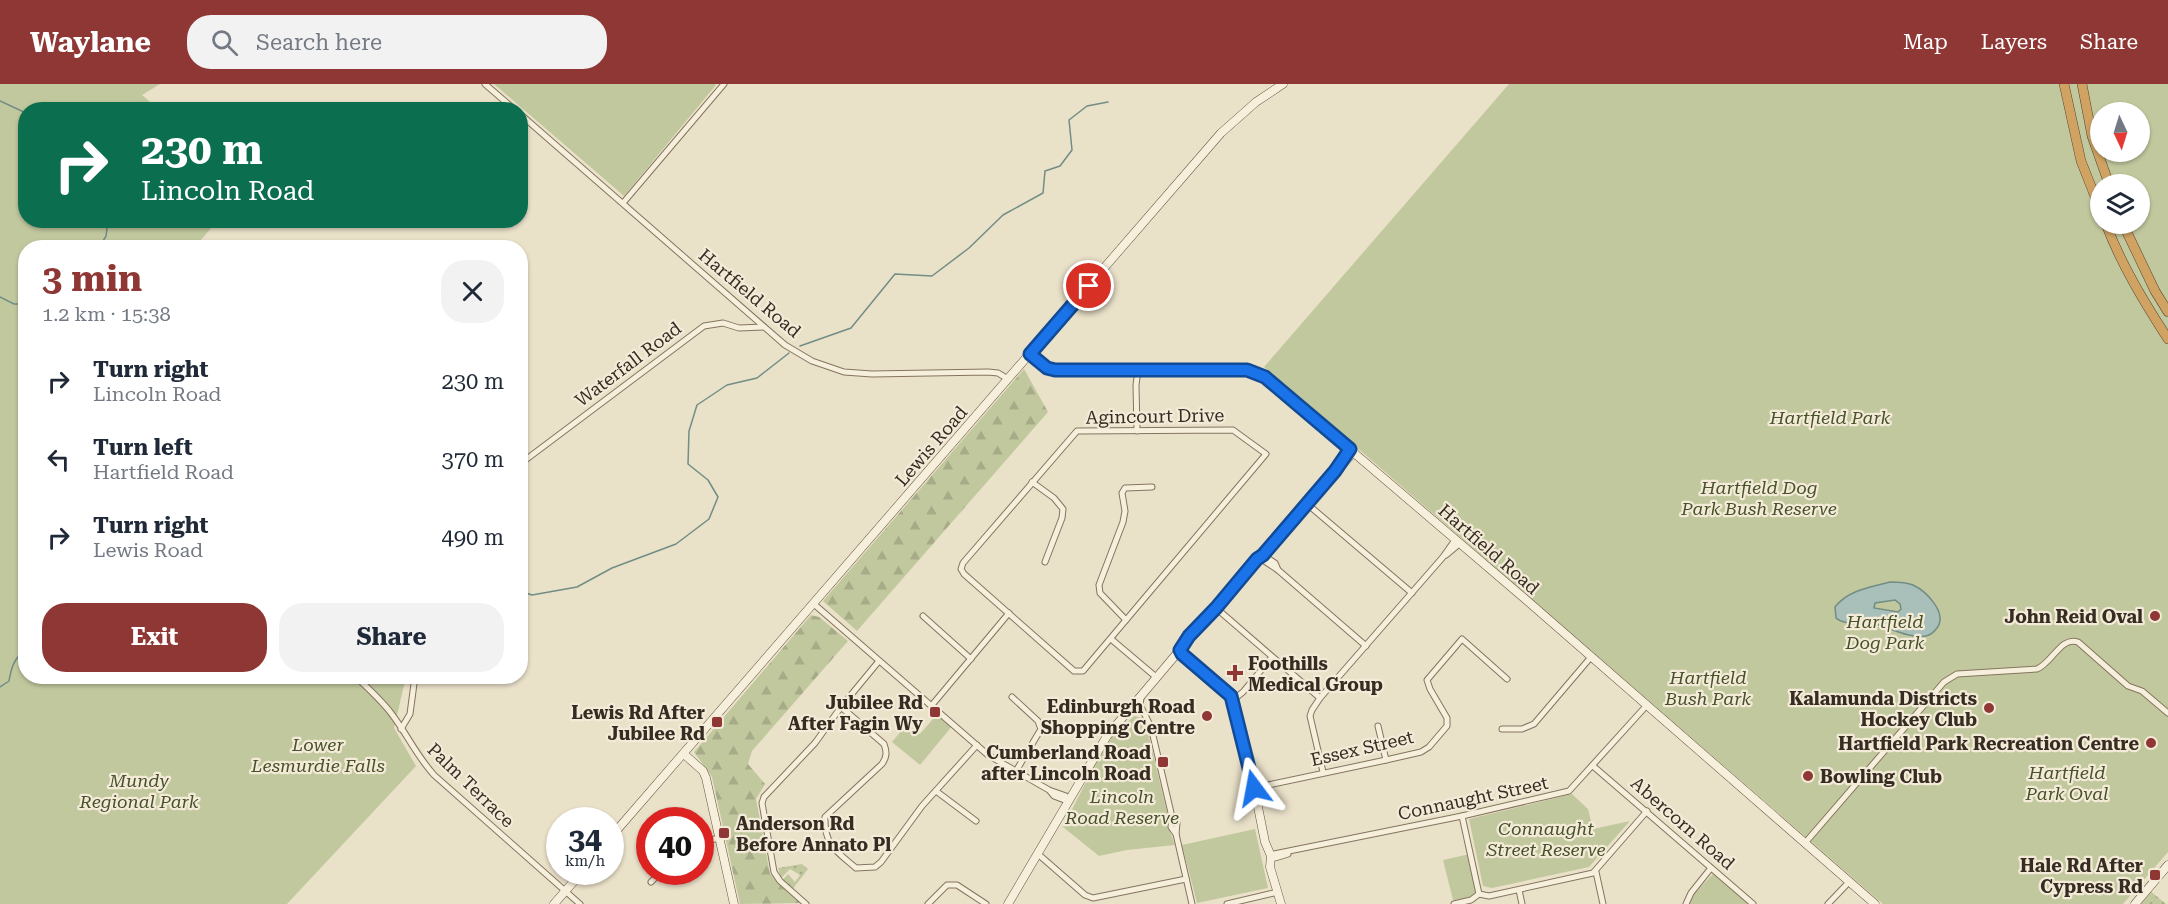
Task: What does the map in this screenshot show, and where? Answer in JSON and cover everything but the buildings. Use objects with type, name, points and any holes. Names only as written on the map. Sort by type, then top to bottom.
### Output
[{"type":"highway","points":[[2064,84],[2081,161],[2090,184]]},
{"type":"highway","points":[[2082,84],[2092,136],[2105,174]]},
{"type":"highway","points":[[2110,234],[2149,310],[2168,339]]},
{"type":"highway","points":[[2128,234],[2168,312]]},
{"type":"street","points":[[485,84],[506,102]]},
{"type":"street","points":[[623,203],[724,84]]},
{"type":"street","name":"Lewis Road","points":[[624,823],[685,755],[1221,133],[1256,102],[1283,84]]},
{"type":"street","name":"Hartfield Road","points":[[528,121],[784,345],[812,361],[844,372],[872,374],[988,372],[998,373],[1008,379]]},
{"type":"street","name":"Waterfall Road","points":[[528,458],[704,326],[723,322],[739,328],[764,327]]},
{"type":"street","name":"Hartfield Road","points":[[1030,354],[1047,368],[1055,370],[1238,369],[1260,374],[1645,703],[1875,904]]},
{"type":"street","points":[[1135,370],[1137,430]]},
{"type":"street","name":"Agincourt Drive","points":[[1233,430],[1266,454],[1083,671],[1074,671],[961,569],[963,563],[1032,482],[1077,431],[1233,430]]},
{"type":"street","points":[[815,604],[988,755],[1054,795],[1065,799],[1072,796],[1107,736],[1125,715],[1137,708],[1143,694],[1156,677],[1182,652],[1196,630],[1257,559],[1264,557],[1276,538],[1352,451]]},
{"type":"street","points":[[1032,482],[1054,498],[1063,508],[1062,518],[1045,562]]},
{"type":"street","points":[[1126,620],[1100,593],[1099,585],[1123,522],[1125,510],[1122,493],[1125,488],[1152,488]]},
{"type":"street","points":[[1306,503],[1412,593]]},
{"type":"street","points":[[1323,772],[1310,716],[1312,710],[1457,542]]},
{"type":"street","points":[[1264,557],[1275,563],[1278,570],[1366,646]]},
{"type":"street","points":[[1216,608],[1320,699]]},
{"type":"street","points":[[932,705],[1009,613]]},
{"type":"street","points":[[923,616],[971,659]]},
{"type":"street","points":[[1111,639],[1156,677]]},
{"type":"street","name":"Essex Street","points":[[1254,788],[1421,752],[1430,747],[1447,726],[1447,718],[1427,680],[1462,639],[1507,678]]},
{"type":"street","points":[[1805,843],[1944,682],[1955,674],[2037,669],[2047,664],[2067,642],[2074,640],[2128,686],[2142,691],[2168,713]]},
{"type":"street","points":[[1182,652],[1227,691],[1233,700],[1265,842],[1273,856],[1270,867],[1281,904]]},
{"type":"street","points":[[1233,700],[1243,692],[1272,657]]},
{"type":"street","points":[[1502,729],[1522,729],[1534,724],[1591,657]]},
{"type":"street","points":[[806,904],[780,881],[774,872],[762,803],[764,797],[815,743],[879,661]]},
{"type":"street","name":"Palm Terrace","points":[[364,684],[393,715],[417,755],[434,775],[580,904]]},
{"type":"street","points":[[401,729],[405,726],[410,714],[414,684]]},
{"type":"street","points":[[1012,698],[1038,721],[1041,729],[1016,771]]},
{"type":"street","name":"Connaught Street","points":[[1273,856],[1562,794],[1574,787],[1645,703]]},
{"type":"street","points":[[841,707],[884,744],[887,757],[825,817],[831,848],[856,868],[875,867],[880,862],[922,806],[976,745]]},
{"type":"street","points":[[1137,708],[1148,718],[1151,726],[1172,817],[1171,827],[1176,834],[1192,904]]},
{"type":"street","points":[[1378,726],[1386,760]]},
{"type":"street","points":[[685,755],[704,774],[734,904]]},
{"type":"street","name":"Abercorn Road","points":[[1593,766],[1753,904]]},
{"type":"street","points":[[936,791],[976,821]]},
{"type":"street","points":[[1008,904],[1065,808],[1065,799]]},
{"type":"street","points":[[1454,904],[1471,900],[1479,894],[1489,896],[1596,872],[1647,811]]},
{"type":"street","points":[[1462,816],[1479,894]]},
{"type":"street","points":[[714,839],[720,838]]},
{"type":"street","points":[[1038,854],[1085,895],[1093,898],[1186,879]]},
{"type":"street","points":[[2135,904],[2168,866]]},
{"type":"street","points":[[1686,904],[1691,893],[1711,868]]},
{"type":"street","points":[[1596,872],[1603,904]]},
{"type":"street","points":[[1828,904],[1848,880]]},
{"type":"street","points":[[554,904],[570,885]]},
{"type":"street","points":[[928,904],[947,885],[957,885],[986,904]]},
{"type":"street","points":[[1519,890],[1522,904]]},
{"type":"street","points":[[1227,904],[1278,892]]},
{"type":"green space","name":"Mundy Regional Park","points":[[0,84],[160,84],[142,95],[150,102],[18,102],[18,228],[211,228],[201,240],[18,240],[18,684],[404,684],[394,728],[416,766],[287,904],[0,904]]},
{"type":"green space","points":[[494,84],[716,85],[624,196],[528,113],[528,102],[515,102]]},
{"type":"green space","name":"Hartfield Park","points":[[1509,84],[2168,84],[2168,852],[2123,904],[1883,904],[1264,367]]},
{"type":"green space","points":[[1024,369],[1048,412],[857,631],[823,601]]},
{"type":"green space","points":[[811,615],[819,617],[848,641],[752,751],[748,764],[765,784],[756,799],[770,874],[801,903],[740,904],[712,777],[694,752]]},
{"type":"green space","points":[[939,712],[953,725],[920,765],[892,742],[907,724],[920,734]]},
{"type":"green space","name":"Lincoln Road Reserve","points":[[1134,716],[1143,718],[1146,725],[1168,816],[1168,826],[1175,845],[1127,850],[1099,856],[1063,827],[1100,755],[1113,736]]},
{"type":"green space","name":"Connaught Street Reserve","points":[[1572,794],[1588,809],[1593,829],[1630,821],[1589,867],[1492,888],[1483,886],[1469,819]]},
{"type":"green space","points":[[1255,829],[1268,888],[1197,903],[1182,845]]},
{"type":"green space","points":[[1470,854],[1479,894],[1454,904],[1443,860]]},
{"type":"green space","points":[[802,864],[808,869],[792,890],[782,881],[788,874],[795,882],[800,875],[790,869],[781,878],[778,868]]},
{"type":"green space","points":[[1713,874],[1716,874],[1751,904],[1689,904],[1694,894]]},
{"type":"green space","points":[[2148,889],[2166,904],[2135,904]]},
{"type":"water","points":[[1890,582],[1913,585],[1929,597],[1940,616],[1940,622],[1935,631],[1926,636],[1912,636],[1872,623],[1849,623],[1836,618],[1835,607],[1846,597],[1860,590]],"holes":[[[1895,600],[1900,604],[1901,609],[1898,612],[1874,608],[1875,603]]]},
{"type":"waterway","points":[[0,101],[18,109]]},
{"type":"waterway","points":[[800,346],[851,328],[895,274],[932,276],[969,248],[1003,215],[1043,193],[1045,171],[1060,166],[1072,150],[1069,120],[1087,106],[1108,102]]},
{"type":"waterway","points":[[104,240],[107,228]]},
{"type":"waterway","points":[[0,297],[18,304]]},
{"type":"waterway","points":[[528,594],[532,595],[577,587],[612,568],[676,544],[709,519],[718,497],[708,480],[688,464],[689,431],[697,405],[727,385],[757,378],[789,353]]},
{"type":"waterway","points":[[0,687],[9,681],[12,668],[18,658]]},
{"type":"place","name":"John Reid Oval","points":[[2155,616]]},
{"type":"place","name":"Foothills Medical Group","points":[[1235,673]]},
{"type":"place","name":"Kalamunda Districts Hockey Club","points":[[1989,708]]},
{"type":"place","name":"Jubilee Rd After Fagin Wy","points":[[935,712]]},
{"type":"place","name":"Edinburgh Road Shopping Centre","points":[[1207,716]]},
{"type":"place","name":"Lewis Rd After Jubilee Rd","points":[[717,722]]},
{"type":"place","name":"Hartfield Park Recreation Centre","points":[[2151,743]]},
{"type":"place","name":"Cumberland Road after Lincoln Road","points":[[1163,762]]},
{"type":"place","name":"Bowling Club","points":[[1808,776]]},
{"type":"place","name":"Anderson Rd Before Annato Pl","points":[[724,833]]},
{"type":"place","name":"Hale Rd After Cypress Rd","points":[[2155,875]]},
{"type":"route","points":[[1089,286],[1030,354],[1047,368],[1092,371],[1247,370],[1265,377],[1350,449],[1335,471],[1189,636],[1180,650],[1231,696],[1254,788]]},
{"type":"park label","name":"Hartfield Dog Park Bush Reserve","points":[[1759,497]]},
{"type":"park label","name":"Hartfield Dog Park","points":[[1885,631]]},
{"type":"park label","name":"Hartfield Bush Park","points":[[1708,687]]},
{"type":"park label","name":"Lower Lesmurdie Falls","points":[[318,754]]},
{"type":"park label","name":"Hartfield Park Oval","points":[[2067,782]]}]
